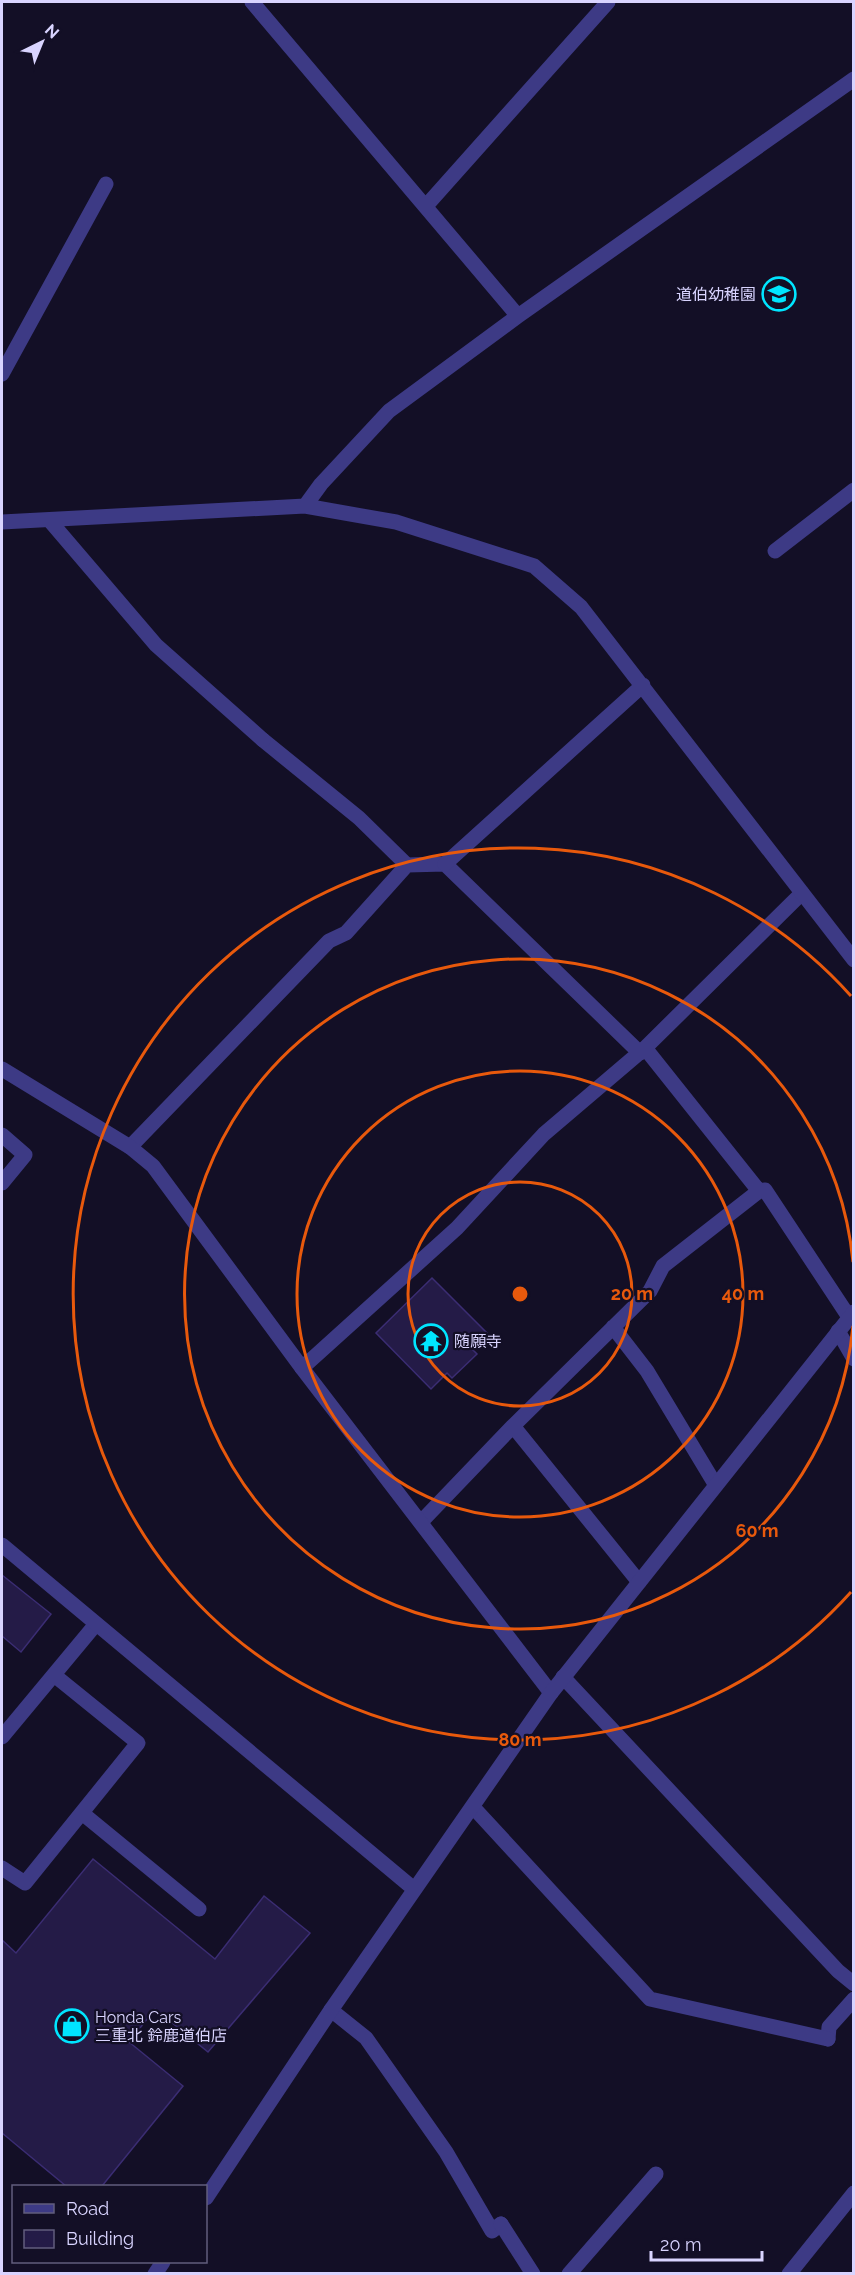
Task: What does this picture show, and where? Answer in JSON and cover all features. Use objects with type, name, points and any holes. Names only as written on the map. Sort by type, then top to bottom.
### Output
[{"type":"street","points":[[426,206],[608,2]]},
{"type":"street","points":[[257,3],[518,316]]},
{"type":"street","points":[[305,506],[321,484],[389,411],[518,316],[854,79]]},
{"type":"street","points":[[2,374],[105,184]]},
{"type":"street","points":[[775,551],[854,490]]},
{"type":"street","points":[[2,522],[305,506],[396,522],[534,566],[581,607],[854,960]]},
{"type":"street","points":[[50,521],[156,645],[264,740],[359,818],[407,865],[445,864],[643,685]]},
{"type":"street","points":[[445,864],[642,1051],[759,1191]]},
{"type":"street","points":[[130,1147],[329,941],[345,933],[407,865]]},
{"type":"street","points":[[302,1368],[457,1228],[544,1134],[642,1051],[802,892]]},
{"type":"street","points":[[2,1069],[130,1147],[153,1166],[302,1368],[551,1693]]},
{"type":"street","points":[[2,1135],[25,1155],[2,1183]]},
{"type":"street","points":[[207,2196],[331,2010],[551,1693],[851,1314],[765,1190],[759,1191],[663,1266],[650,1291],[513,1426],[421,1522]]},
{"type":"street","points":[[613,1327],[647,1371],[715,1484]]},
{"type":"street","points":[[838,1331],[854,1359]]},
{"type":"street","points":[[513,1426],[639,1582]]},
{"type":"street","points":[[2,1545],[414,1889]]},
{"type":"street","points":[[2,1737],[96,1624]]},
{"type":"street","points":[[2,1868],[25,1883],[138,1743],[54,1675]]},
{"type":"street","points":[[563,1677],[830,1962],[853,1983]]},
{"type":"street","points":[[473,1808],[650,1999],[828,2039],[829,2027],[854,1999]]},
{"type":"street","points":[[82,1813],[199,1909]]},
{"type":"street","points":[[331,2010],[366,2038],[446,2152],[492,2231],[501,2224],[534,2274]]},
{"type":"street","points":[[569,2274],[656,2174]]},
{"type":"street","points":[[789,2274],[854,2193]]},
{"type":"building","name":"随願寺","points":[[432,1278],[487,1333],[471,1348],[477,1354],[452,1378],[447,1373],[431,1389],[376,1333]]},
{"type":"building","points":[[2,1575],[51,1614],[21,1652],[2,1636]]},
{"type":"building","name":"Honda Cars 三重北 鈴鹿道伯店","points":[[93,1859],[215,1959],[264,1896],[310,1933],[208,2052],[155,2009],[129,2042],[183,2086],[103,2185],[65,2185],[2,2133],[2,1940],[16,1953]]},
{"type":"place","name":"道伯幼稚園","points":[[779,294]]},
{"type":"place","name":"随願寺","points":[[431,1341]]},
{"type":"place","name":"Honda Cars 三重北 鈴鹿道伯店","points":[[72,2026]]}]
